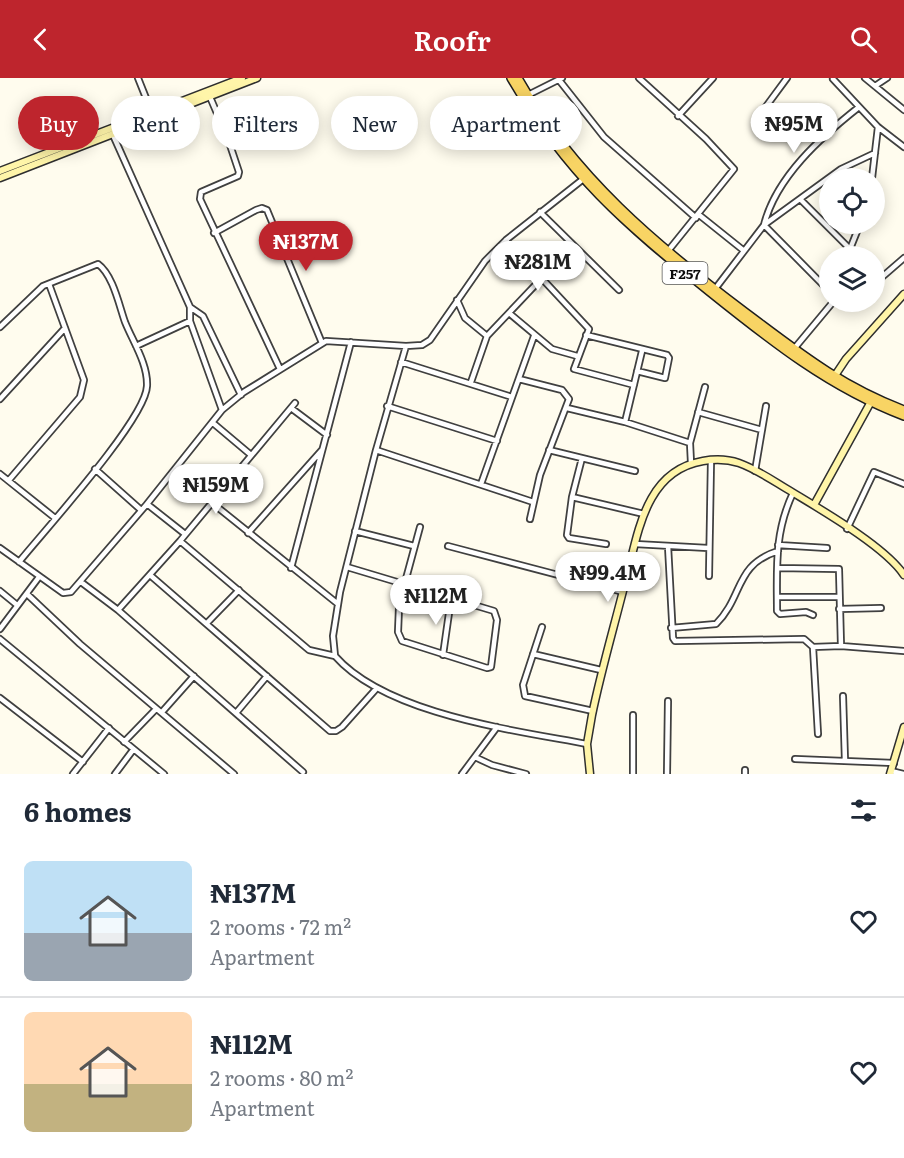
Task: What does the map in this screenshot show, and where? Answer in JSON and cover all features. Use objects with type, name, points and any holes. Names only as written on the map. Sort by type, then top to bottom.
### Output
[{"type":"main road","name":"F257","points":[[511,78],[545,132],[582,180],[650,244],[800,362],[904,416]]},
{"type":"main road","name":"F257","points":[[518,78],[583,171],[628,217],[667,251],[793,350],[872,400],[904,410]]},
{"type":"street","points":[[138,78],[145,96]]},
{"type":"street","points":[[196,96],[242,78]]},
{"type":"street","points":[[200,101],[257,78]]},
{"type":"street","points":[[639,78],[734,169],[667,251]]},
{"type":"street","points":[[678,116],[713,78]]},
{"type":"street","points":[[756,120],[787,78]]},
{"type":"street","points":[[865,78],[904,110]]},
{"type":"street","points":[[875,86],[887,78]]},
{"type":"street","points":[[528,95],[560,79],[604,137],[697,216],[743,250]]},
{"type":"street","points":[[833,79],[878,127],[904,147]]},
{"type":"street","points":[[210,97],[239,172],[238,176],[199,195],[214,232],[280,369]]},
{"type":"street","points":[[764,225],[769,206],[790,174],[837,125],[859,107]]},
{"type":"street","points":[[873,168],[878,127]]},
{"type":"street","points":[[0,171],[111,129]]},
{"type":"street","points":[[0,178],[111,136]]},
{"type":"street","points":[[121,150],[190,307],[190,321],[222,410]]},
{"type":"street","points":[[715,289],[764,225],[841,169],[875,153]]},
{"type":"street","points":[[0,548],[63,593],[71,592],[147,504],[222,410],[241,395],[322,343],[335,340],[406,346],[422,345],[430,340],[485,261],[506,240],[582,180]]},
{"type":"street","points":[[800,199],[847,246]]},
{"type":"street","points":[[214,232],[256,210],[267,210],[322,343]]},
{"type":"street","points":[[540,212],[619,290]]},
{"type":"street","points":[[764,225],[819,281]]},
{"type":"street","points":[[506,240],[589,329],[574,365],[576,371],[633,385]]},
{"type":"street","points":[[885,274],[904,258]]},
{"type":"street","points":[[0,327],[27,298],[49,284],[98,264],[108,279],[146,375],[146,394],[133,421],[19,562]]},
{"type":"street","points":[[471,382],[488,336],[541,279]]},
{"type":"street","points":[[9,480],[80,397],[84,388],[81,367],[49,284]]},
{"type":"street","points":[[834,377],[846,359],[904,294]]},
{"type":"street","points":[[457,300],[465,318],[488,336]]},
{"type":"street","points":[[190,307],[204,316],[241,395]]},
{"type":"street","points":[[793,350],[825,312]]},
{"type":"street","points":[[509,313],[552,349],[578,356]]},
{"type":"street","points":[[135,346],[190,321]]},
{"type":"street","points":[[0,399],[65,328]]},
{"type":"street","points":[[586,335],[642,351],[667,355],[670,364],[665,378],[637,371]]},
{"type":"street","points":[[481,484],[534,336]]},
{"type":"street","points":[[291,568],[351,342]]},
{"type":"street","points":[[335,656],[333,636],[338,604],[387,406],[406,346]]},
{"type":"street","points":[[625,422],[642,351]]},
{"type":"street","points":[[401,362],[512,396]]},
{"type":"street","points":[[519,379],[562,390],[568,399],[567,408],[549,450],[530,519]]},
{"type":"street","points":[[691,463],[690,443],[705,387]]},
{"type":"street","points":[[814,505],[872,400]]},
{"type":"street","points":[[118,610],[180,542],[184,534],[295,403]]},
{"type":"street","points":[[387,406],[497,441]]},
{"type":"street","points":[[755,471],[766,406]]},
{"type":"street","points":[[291,408],[327,435]]},
{"type":"street","points":[[567,408],[625,422],[690,443]]},
{"type":"street","points":[[698,412],[762,430]]},
{"type":"street","points":[[213,423],[251,455]]},
{"type":"street","points":[[248,533],[324,448]]},
{"type":"street","points":[[376,450],[533,502]]},
{"type":"street","points":[[549,450],[635,471]]},
{"type":"street","points":[[582,458],[572,497],[567,535],[569,538],[606,544]]},
{"type":"street","points":[[709,576],[711,460]]},
{"type":"street","points":[[590,774],[586,744],[592,711],[635,544],[644,514],[660,484],[675,471],[691,463],[711,460],[738,463],[814,505],[883,551],[904,575]]},
{"type":"street","points":[[95,469],[141,510]]},
{"type":"street","points":[[847,529],[874,472],[904,484]]},
{"type":"street","points":[[0,474],[55,519]]},
{"type":"street","points":[[793,493],[782,516],[777,568],[778,613],[807,612],[813,615]]},
{"type":"street","points":[[572,497],[644,514]]},
{"type":"street","points":[[211,502],[338,604]]},
{"type":"street","points":[[147,504],[184,534]]},
{"type":"street","points":[[347,567],[402,584],[451,599],[494,611],[497,615],[491,667],[487,668],[402,642],[398,637],[402,584],[420,527]]},
{"type":"street","points":[[355,531],[414,546]]},
{"type":"street","points":[[180,542],[309,650],[335,656],[376,689],[433,710],[497,727],[586,744]]},
{"type":"street","points":[[635,544],[708,548]]},
{"type":"street","points":[[448,546],[623,592]]},
{"type":"street","points":[[668,546],[671,628],[675,641],[804,639],[813,647],[841,646],[904,651]]},
{"type":"street","points":[[671,628],[716,624],[750,565],[761,556],[778,548],[827,548]]},
{"type":"street","points":[[777,568],[839,569],[841,646]]},
{"type":"street","points":[[150,575],[326,728],[336,732],[376,689]]},
{"type":"street","points":[[0,629],[39,577]]},
{"type":"street","points":[[81,582],[118,610],[303,772]]},
{"type":"street","points":[[0,591],[17,605]]},
{"type":"street","points":[[207,623],[239,591]]},
{"type":"street","points":[[27,594],[234,774]]},
{"type":"street","points":[[777,597],[839,597]]},
{"type":"street","points":[[443,655],[451,599]]},
{"type":"street","points":[[839,609],[881,608]]},
{"type":"street","points":[[542,627],[523,685],[525,696],[592,711]]},
{"type":"street","points":[[0,639],[164,774]]},
{"type":"street","points":[[813,647],[818,734]]},
{"type":"street","points":[[534,654],[601,670]]},
{"type":"street","points":[[236,713],[267,675]]},
{"type":"street","points":[[124,742],[194,676]]},
{"type":"street","points":[[843,696],[845,761]]},
{"type":"street","points":[[0,698],[83,762]]},
{"type":"street","points":[[667,774],[668,701]]},
{"type":"street","points":[[633,715],[633,774]]},
{"type":"street","points":[[462,774],[477,758],[497,727]]},
{"type":"street","points":[[904,727],[890,773],[904,774]]},
{"type":"street","points":[[73,774],[109,728]]},
{"type":"street","points":[[115,774],[133,750]]},
{"type":"street","points":[[477,758],[512,772],[526,774]]},
{"type":"street","points":[[795,759],[894,763]]}]
